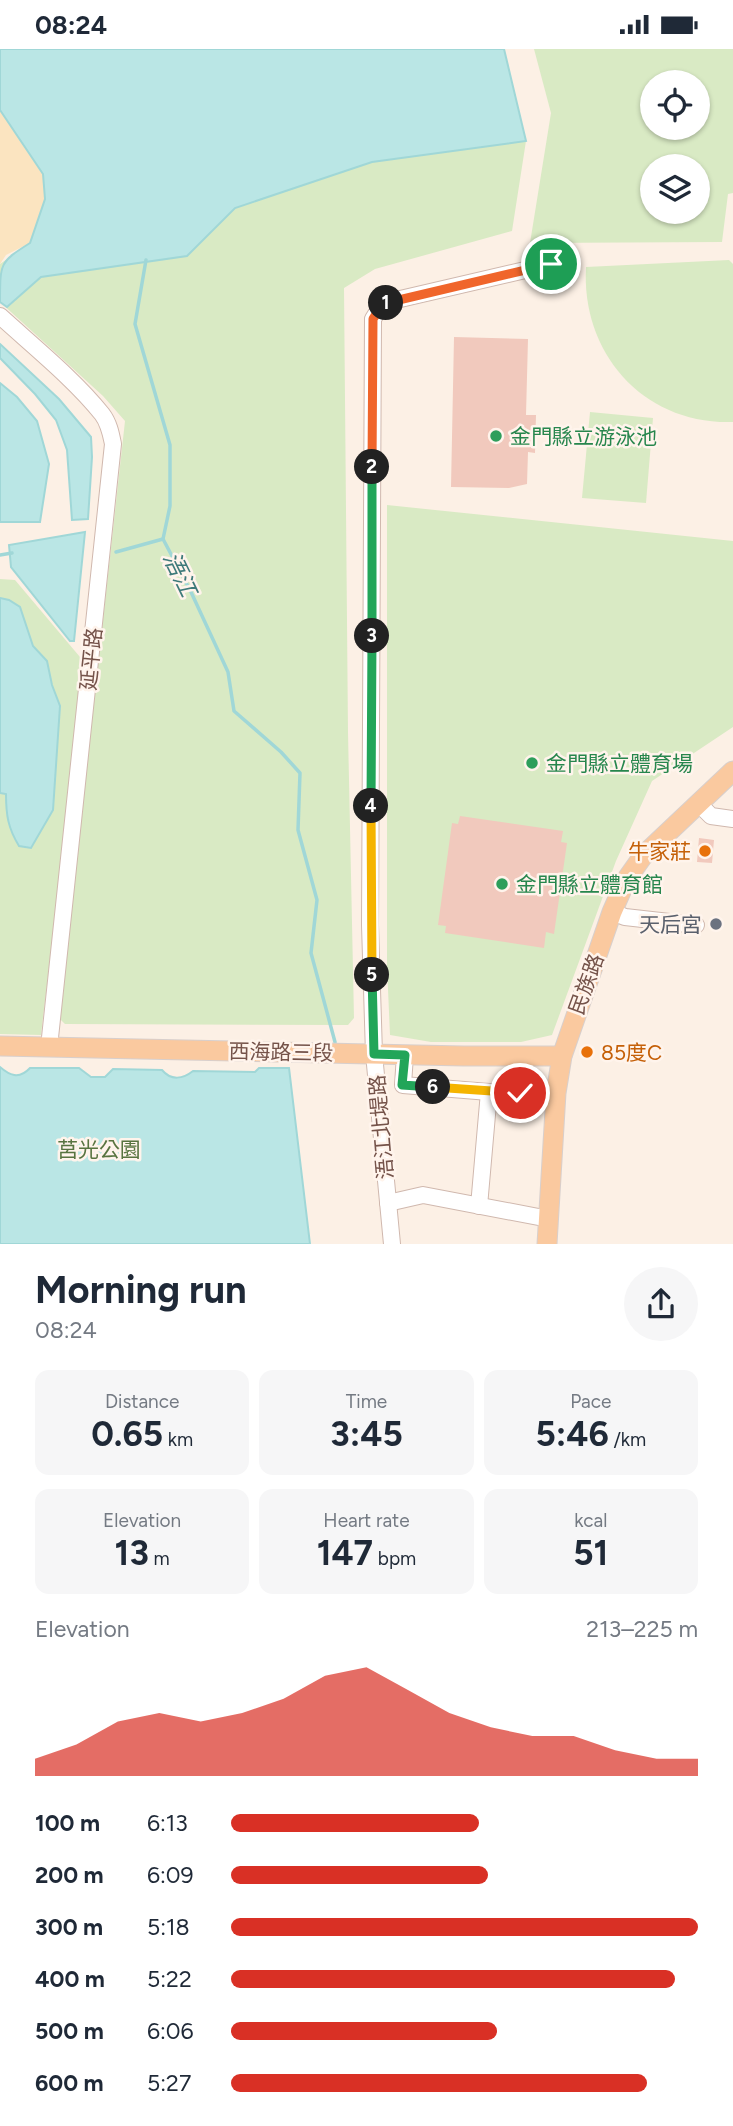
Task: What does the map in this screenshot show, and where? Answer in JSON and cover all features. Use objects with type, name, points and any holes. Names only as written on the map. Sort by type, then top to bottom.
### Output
[{"type":"main road","name":"民族路","points":[[547,1244],[556,1093],[562,1056],[612,912],[626,880],[643,856],[733,771]]},
{"type":"main road","name":"西海路三段","points":[[0,1047],[562,1056]]},
{"type":"street","name":"浯江北堤路","points":[[391,1244],[374,1054],[370,925],[373,319],[383,303],[551,264]]},
{"type":"street","name":"延平路","points":[[0,316],[62,372],[103,415],[108,423],[113,445],[49,1047]]},
{"type":"street","points":[[698,803],[710,816],[733,819]]},
{"type":"street","points":[[612,912],[625,917],[696,926]]},
{"type":"street","points":[[405,1055],[402,1085],[520,1093],[527,1055]]},
{"type":"street","points":[[479,1206],[489,1092]]},
{"type":"street","points":[[388,1203],[423,1195],[549,1219]]},
{"type":"green space","points":[[0,49],[504,49],[526,141],[512,231],[375,269],[344,288],[354,1018],[348,1025],[65,1024],[59,1018],[125,421],[103,396],[0,302],[0,264],[30,243],[43,174],[0,110]]},
{"type":"green space","points":[[534,49],[733,49],[733,193],[728,194],[722,242],[530,243],[551,113]]},
{"type":"green space","points":[[729,260],[733,264],[733,422],[701,420],[672,411],[646,397],[624,378],[607,355],[594,328],[587,299],[586,267]]},
{"type":"green space","points":[[590,412],[653,418],[646,503],[582,498]]},
{"type":"green space","name":"金門縣立體育場","points":[[387,505],[733,541],[733,727],[652,781],[616,861],[552,1035],[521,1042],[431,1042],[390,1035],[387,966]]},
{"type":"green space","points":[[0,579],[15,580],[85,663],[41,1035],[0,1034]]},
{"type":"sand","points":[[0,110],[43,174],[45,199],[30,243],[6,255],[0,264]]},
{"type":"water","points":[[0,49],[504,49],[526,141],[372,162],[235,208],[187,256],[41,277],[7,307],[0,302],[0,279],[4,265],[7,259],[30,243],[45,199],[43,174],[0,110]]},
{"type":"water","points":[[0,344],[59,399],[91,437],[88,519],[72,520],[67,450],[56,420],[0,358]]},
{"type":"water","points":[[0,383],[17,397],[37,421],[49,464],[40,522],[0,522]]},
{"type":"water","points":[[85,532],[74,641],[70,641],[11,567],[9,545]]},
{"type":"water","points":[[0,598],[20,607],[33,646],[47,661],[60,706],[53,810],[31,848],[19,846],[15,839],[8,821],[6,794],[0,793]]},
{"type":"water","name":"莒光公園","points":[[0,1067],[14,1075],[22,1074],[30,1068],[79,1068],[91,1077],[105,1077],[113,1069],[162,1070],[177,1078],[193,1071],[255,1072],[259,1068],[289,1068],[310,1244],[0,1244]]},
{"type":"building","points":[[454,337],[528,339],[526,415],[536,415],[535,453],[528,452],[527,484],[509,488],[451,487]]},
{"type":"building","name":"金門縣立體育館","points":[[460,816],[563,831],[561,842],[567,843],[554,934],[546,932],[544,948],[445,933],[446,926],[438,925],[452,823],[458,824]]},
{"type":"building","name":"牛家莊","points":[[699,838],[714,840],[712,863],[697,862]]},
{"type":"waterway","name":"浯江","points":[[146,260],[135,324],[170,445],[170,506],[163,539],[228,672],[234,711],[281,752],[300,773],[298,830],[317,900],[311,953],[335,1042]]},
{"type":"waterway","points":[[116,552],[163,539]]},
{"type":"waterway","points":[[0,555],[12,553]]},
{"type":"place","name":"金門縣立游泳池","points":[[496,436]]},
{"type":"place","name":"金門縣立體育場","points":[[532,763]]},
{"type":"place","name":"牛家莊","points":[[705,851]]},
{"type":"place","name":"金門縣立體育館","points":[[502,884]]},
{"type":"place","name":"天后宮","points":[[716,924]]},
{"type":"place","name":"85度C","points":[[587,1052]]},
{"type":"route","points":[[520,1093],[402,1085],[405,1055],[374,1054],[370,925],[373,319],[383,303],[551,264]]}]
